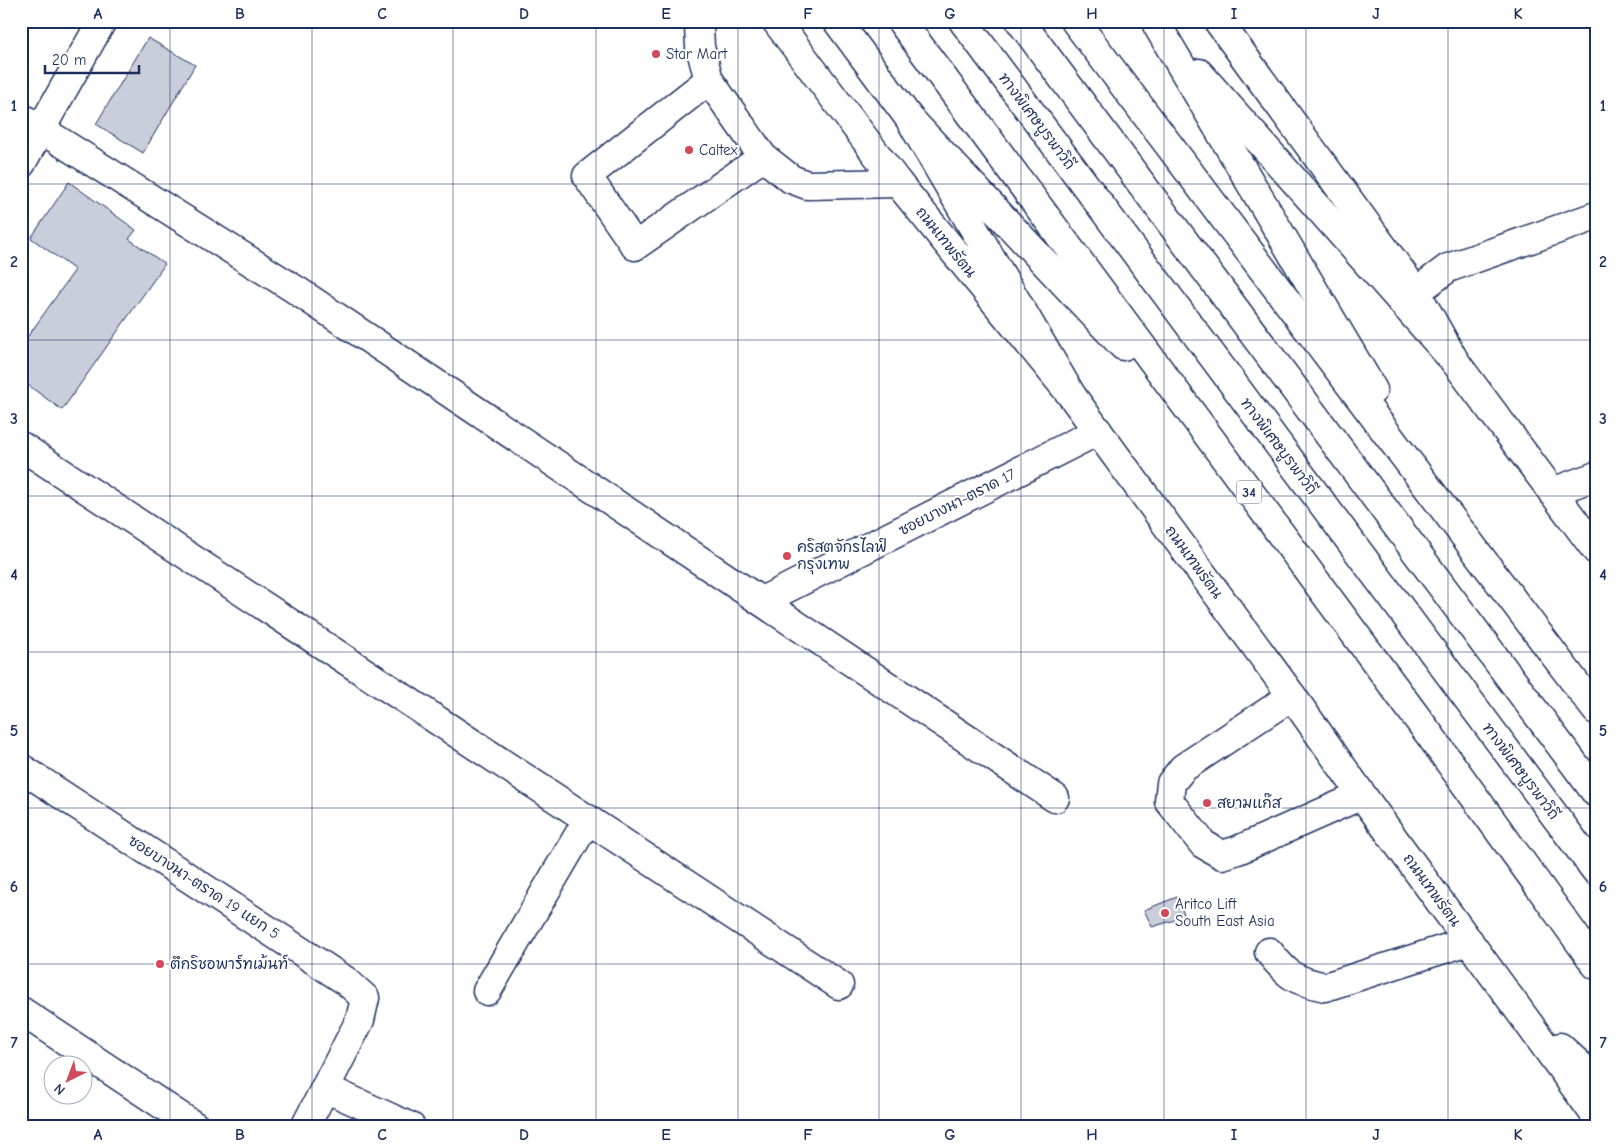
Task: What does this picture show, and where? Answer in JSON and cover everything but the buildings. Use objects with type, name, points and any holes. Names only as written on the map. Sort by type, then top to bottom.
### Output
[{"type":"main road","points":[[21,164],[31,123],[102,21]]},
{"type":"main road","points":[[702,21],[700,26],[700,48],[709,80],[762,157],[791,179],[807,184],[898,184]]},
{"type":"main road","name":"ถนนเทพรัตน","points":[[776,21],[898,184],[1072,396],[1596,1116]]},
{"type":"main road","points":[[837,21],[909,118],[1072,396]]},
{"type":"main road","name":"34","points":[[901,21],[1429,734],[1596,965]]},
{"type":"main road","name":"ทางพิเศษบูรพาวิถี","points":[[963,21],[1596,871]]},
{"type":"main road","points":[[1020,21],[1596,793]]},
{"type":"main road","points":[[1075,21],[1596,710]]},
{"type":"main road","points":[[1218,21],[1416,292],[1456,363]]},
{"type":"main road","points":[[1155,23],[1441,506]]},
{"type":"main road","points":[[1155,23],[1456,363],[1596,550]]},
{"type":"main road","points":[[709,80],[587,176],[603,200],[635,246],[762,157]]},
{"type":"main road","points":[[909,118],[1212,442]]},
{"type":"main road","points":[[31,123],[272,274],[1055,798]]},
{"type":"main road","points":[[1416,292],[1448,268],[1596,216]]},
{"type":"main road","name":"ซอยบางนา-ตราด 17","points":[[762,601],[1098,431]]},
{"type":"main road","points":[[21,446],[840,985]]},
{"type":"main road","points":[[1552,492],[1596,476]]},
{"type":"main road","points":[[1292,696],[1183,768],[1171,783],[1169,801],[1203,844],[1222,855],[1238,850],[1362,795]]},
{"type":"main road","name":"ซอยบางนา-ตราด 19 แยก 5","points":[[21,768],[346,981],[365,998],[360,1020],[305,1127]]},
{"type":"main road","points":[[487,991],[588,819]]},
{"type":"main road","points":[[1268,952],[1286,973],[1303,982],[1325,987],[1469,941]]},
{"type":"main road","points":[[1513,1002],[1596,1080]]},
{"type":"main road","points":[[21,1011],[196,1127]]},
{"type":"main road","points":[[325,1088],[411,1127]]},
{"type":"place","name":"Star Mart","points":[[656,54]]},
{"type":"place","name":"Caltex","points":[[689,150]]},
{"type":"place","name":"คริสตจักรไลฟ์ กรุงเทพ","points":[[787,556]]},
{"type":"place","name":"สยามแก๊ส","points":[[1207,803]]},
{"type":"place","name":"Aritco Lift South East Asia","points":[[1165,913]]},
{"type":"place","name":"ตึกริชอพาร์ทเม้นท์","points":[[160,964]]}]
